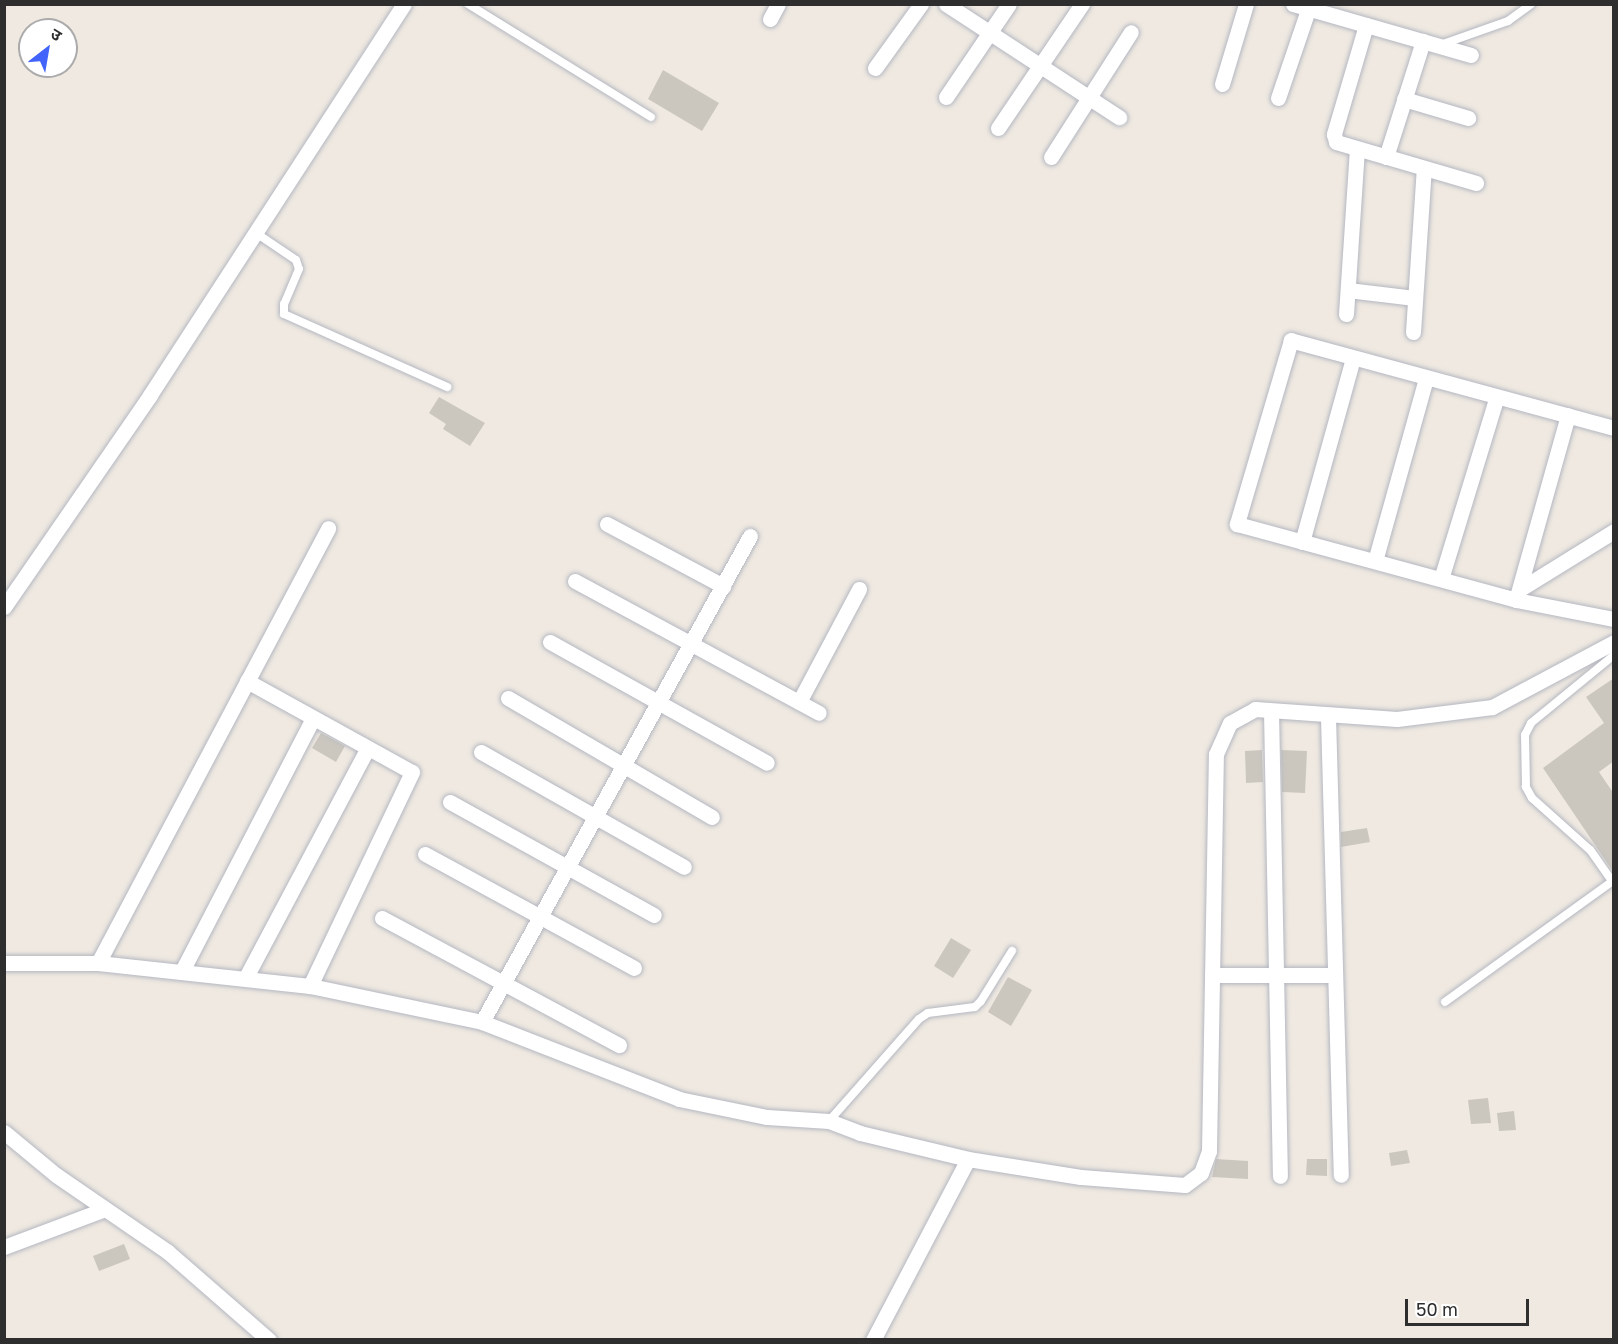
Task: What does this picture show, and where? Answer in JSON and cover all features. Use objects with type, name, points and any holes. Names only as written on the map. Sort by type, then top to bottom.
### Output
[{"type":"street","points":[[4,607],[36,565],[256,233],[404,4]]},
{"type":"street","points":[[770,19],[778,4]]},
{"type":"street","points":[[875,68],[921,4]]},
{"type":"street","points":[[946,4],[1119,117]]},
{"type":"street","points":[[946,97],[1009,4]]},
{"type":"street","points":[[998,128],[1082,4]]},
{"type":"street","points":[[1222,84],[1246,4]]},
{"type":"street","points":[[1293,4],[1471,55]]},
{"type":"street","points":[[1278,98],[1310,7]]},
{"type":"street","points":[[1366,25],[1334,134],[1336,142],[1476,183]]},
{"type":"street","points":[[1051,157],[1131,32]]},
{"type":"street","points":[[1386,157],[1423,41]]},
{"type":"street","points":[[1404,99],[1468,117]]},
{"type":"street","points":[[1346,314],[1357,149]]},
{"type":"street","points":[[1413,333],[1424,168]]},
{"type":"street","points":[[1348,291],[1415,298]]},
{"type":"street","points":[[1614,428],[1496,399],[1291,340],[1237,524],[1441,579],[1519,594],[1614,619]]},
{"type":"street","points":[[1302,542],[1353,358]]},
{"type":"street","points":[[1375,561],[1426,378]]},
{"type":"street","points":[[1441,579],[1496,399]]},
{"type":"street","points":[[1519,594],[1568,415]]},
{"type":"street","points":[[607,524],[723,586]]},
{"type":"street","points":[[98,963],[328,528]]},
{"type":"street","points":[[1519,594],[1612,528]]},
{"type":"street","points":[[482,1022],[750,536]]},
{"type":"street","points":[[574,581],[819,713]]},
{"type":"street","points":[[799,702],[859,589]]},
{"type":"street","points":[[550,642],[766,763]]},
{"type":"street","points":[[4,963],[98,963],[246,977],[310,986],[482,1022],[573,1055],[658,1094],[767,1117],[829,1121],[860,1133],[968,1159],[1081,1177],[1185,1185],[1194,1180],[1209,1151],[1216,754],[1221,737],[1242,714],[1255,709],[1328,717],[1397,719],[1492,707],[1614,642]]},
{"type":"street","points":[[247,681],[412,772],[310,986]]},
{"type":"street","points":[[508,698],[712,817]]},
{"type":"street","points":[[1271,711],[1280,1176]]},
{"type":"street","points":[[1328,717],[1341,1175]]},
{"type":"street","points":[[182,971],[313,718]]},
{"type":"street","points":[[246,977],[368,748]]},
{"type":"street","points":[[481,752],[684,867]]},
{"type":"street","points":[[450,802],[654,915]]},
{"type":"street","points":[[426,854],[634,968]]},
{"type":"street","points":[[382,918],[619,1045]]},
{"type":"street","points":[[1212,975],[1335,975]]},
{"type":"street","points":[[4,1132],[56,1175],[195,1274],[269,1340]]},
{"type":"street","points":[[873,1340],[968,1159]]},
{"type":"street","points":[[4,1247],[105,1209]]},
{"type":"lane","points":[[468,4],[651,117]]},
{"type":"lane","points":[[1438,45],[1508,21],[1531,4]]},
{"type":"lane","points":[[256,233],[296,260],[299,269],[284,304],[284,315],[447,387]]},
{"type":"lane","points":[[1445,1002],[1613,881],[1590,850],[1532,798],[1526,787],[1525,735],[1531,723],[1614,655]]},
{"type":"lane","points":[[829,1121],[919,1019],[939,1011],[966,1009],[981,1001],[1011,951]]},
{"type":"building","points":[[663,70],[719,103],[702,131],[648,99]]},
{"type":"building","points":[[439,397],[485,423],[470,446],[443,429],[446,424],[429,413]]},
{"type":"building","points":[[1614,678],[1614,761],[1599,772],[1614,794],[1614,873],[1543,768],[1604,723],[1586,697]]},
{"type":"building","points":[[321,733],[345,746],[336,762],[312,748]]},
{"type":"building","points":[[1262,750],[1263,782],[1246,783],[1245,751]]},
{"type":"building","points":[[1281,750],[1307,751],[1305,793],[1282,792]]},
{"type":"building","points":[[1367,828],[1370,842],[1341,847],[1341,832]]},
{"type":"building","points":[[951,938],[971,950],[953,978],[934,966]]},
{"type":"building","points":[[1008,977],[1032,990],[1011,1026],[988,1012]]},
{"type":"building","points":[[1488,1098],[1491,1123],[1471,1124],[1468,1100]]},
{"type":"building","points":[[1514,1111],[1516,1130],[1499,1131],[1497,1113]]},
{"type":"building","points":[[1407,1150],[1410,1163],[1391,1166],[1389,1153]]},
{"type":"building","points":[[1216,1159],[1248,1161],[1248,1179],[1212,1177]]},
{"type":"building","points":[[1307,1159],[1327,1159],[1327,1176],[1306,1175]]},
{"type":"building","points":[[124,1244],[130,1259],[99,1271],[93,1256]]}]
